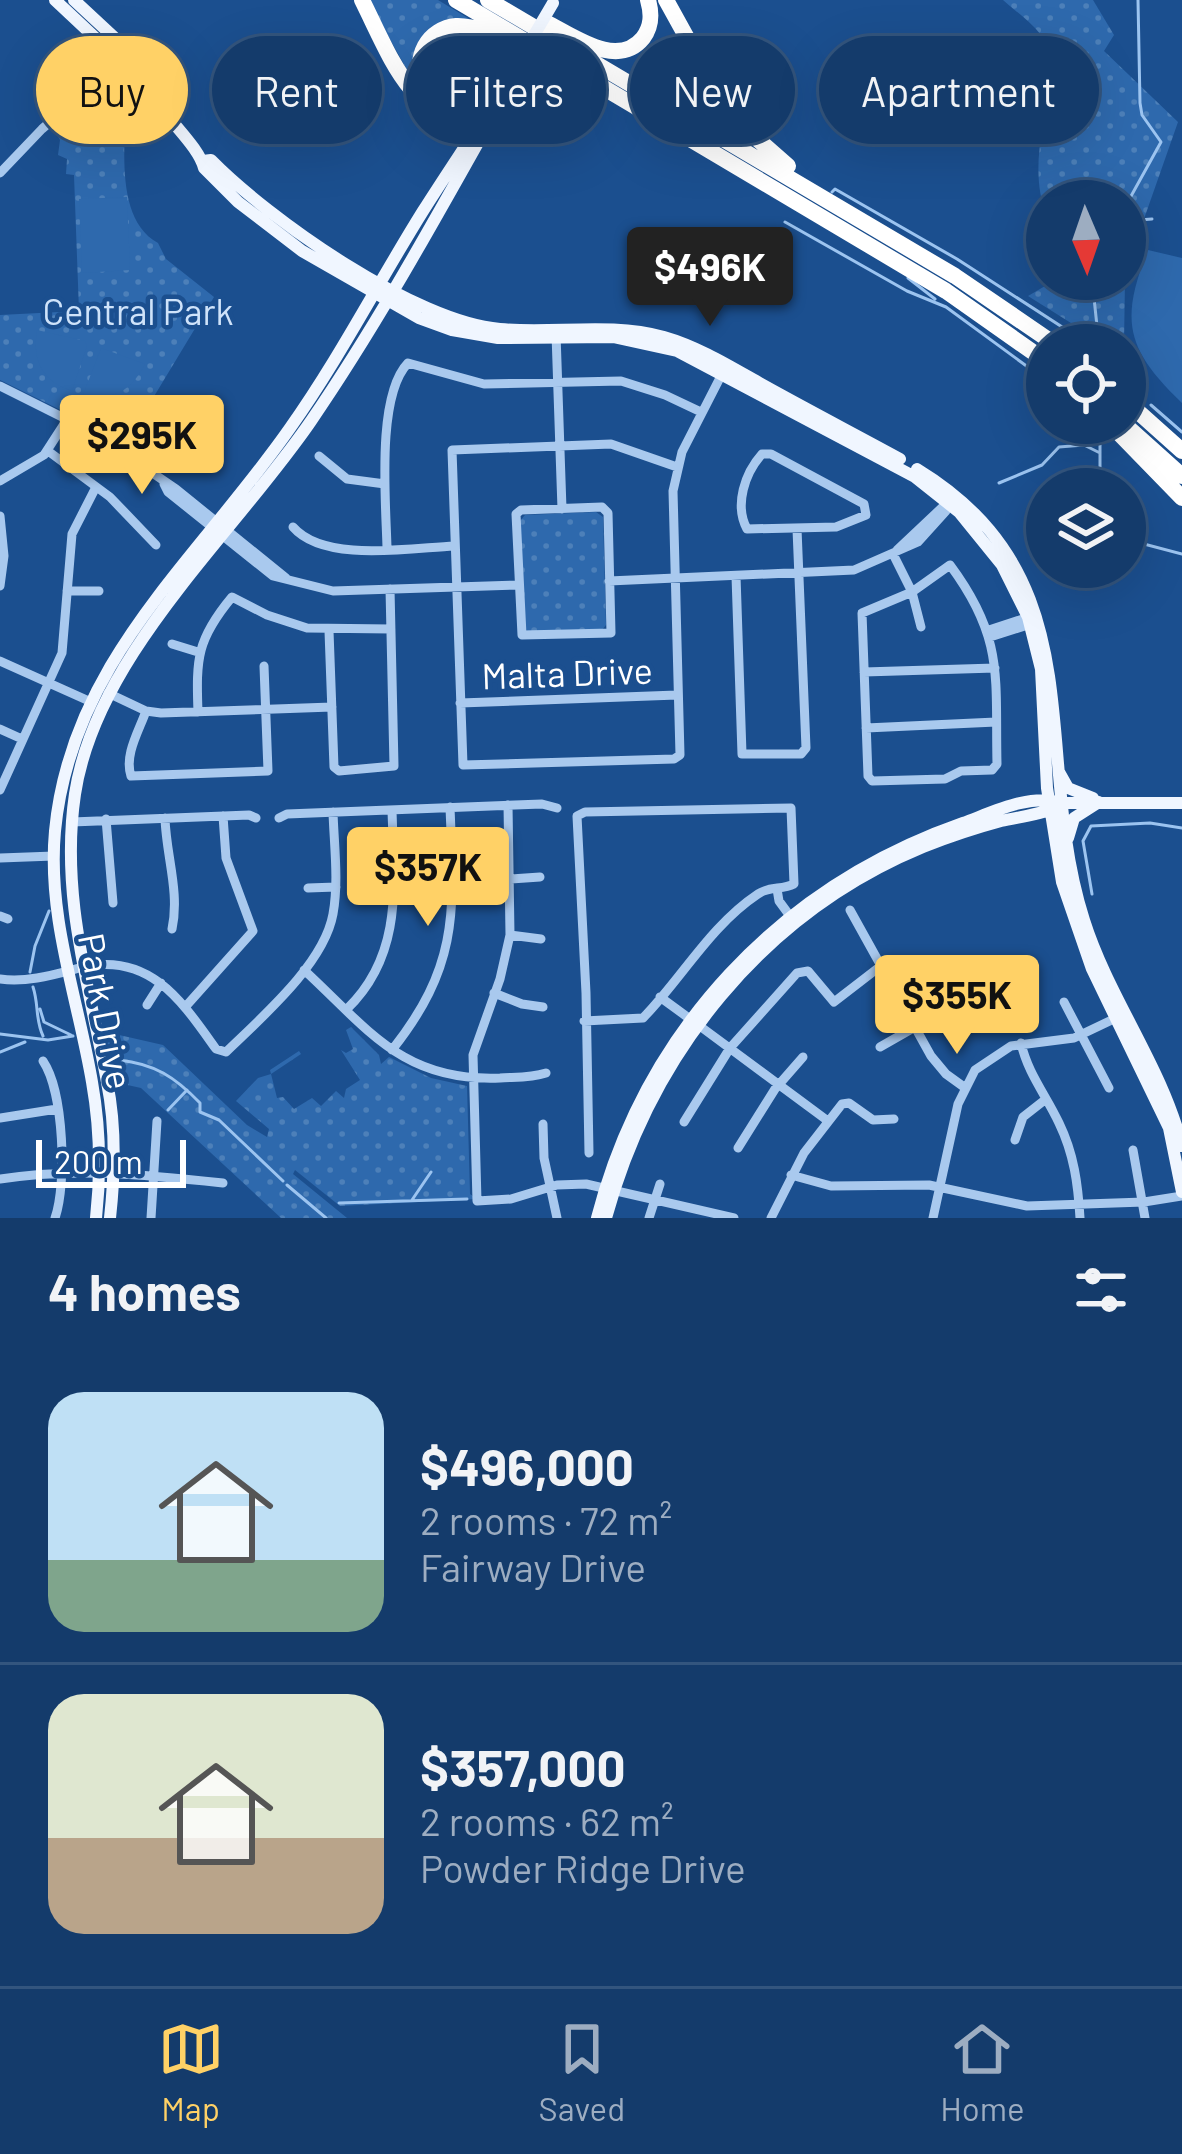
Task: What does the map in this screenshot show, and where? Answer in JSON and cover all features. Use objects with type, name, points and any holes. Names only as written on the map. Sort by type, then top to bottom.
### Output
[{"type":"highway","points":[[362,0],[406,87]]},
{"type":"highway","points":[[456,0],[516,36]]},
{"type":"highway","points":[[488,0],[913,251]]},
{"type":"highway","points":[[499,0],[615,52],[634,46],[647,32],[649,0]]},
{"type":"highway","points":[[666,0],[718,98],[739,125],[800,174],[1026,325]]},
{"type":"highway","points":[[434,36],[456,26],[490,36]]},
{"type":"highway","points":[[606,89],[946,291],[1026,347]]},
{"type":"highway","points":[[1146,419],[1182,451]]},
{"type":"highway","points":[[1146,443],[1182,476]]},
{"type":"highway","points":[[1129,444],[1182,498]]},
{"type":"main road","points":[[55,0],[99,36]]},
{"type":"main road","points":[[74,0],[106,36]]},
{"type":"main road","points":[[533,36],[556,1]]},
{"type":"main road","points":[[188,143],[252,214],[302,251],[384,291],[482,327],[645,341],[686,354],[869,442],[934,480],[1003,565],[1034,619],[1051,668],[1053,804],[1085,925],[1169,1129],[1182,1194]]},
{"type":"main road","points":[[67,819],[72,746],[103,674],[133,629],[283,459],[321,406],[471,144]]},
{"type":"main road","points":[[204,164],[225,184],[233,182]]},
{"type":"main road","points":[[233,182],[286,225],[384,291]]},
{"type":"main road","points":[[233,182],[252,214]]},
{"type":"main road","points":[[67,819],[86,748],[108,693],[384,291]]},
{"type":"main road","points":[[725,369],[951,499]]},
{"type":"main road","points":[[283,459],[303,425],[298,416]]},
{"type":"main road","points":[[801,416],[861,443],[869,442]]},
{"type":"main road","points":[[1034,619],[1065,891],[1092,969],[1164,1092],[1182,1146]]},
{"type":"main road","points":[[103,674],[108,693]]},
{"type":"main road","points":[[1056,768],[1068,788],[1100,801]]},
{"type":"main road","points":[[1066,848],[1072,819],[1100,801]]},
{"type":"main road","points":[[602,1218],[637,1106],[738,962],[790,916],[851,874],[907,844],[1010,807],[1100,801],[1182,803]]},
{"type":"main road","points":[[693,1021],[778,937],[855,881],[942,839],[1053,804]]},
{"type":"main road","name":"Park Drive","points":[[67,819],[55,856],[58,919],[108,1084],[110,1218]]},
{"type":"main road","name":"Park Drive","points":[[67,819],[75,969]]},
{"type":"main road","name":"Park Drive","points":[[96,1218],[106,1174]]},
{"type":"street","points":[[0,173],[36,134]]},
{"type":"street","points":[[556,334],[562,508]]},
{"type":"street","points":[[387,548],[387,429],[405,365],[413,363],[484,385],[621,381],[665,394],[701,412]]},
{"type":"street","points":[[677,467],[620,445],[452,450],[461,763],[471,767],[676,759],[681,753],[671,506],[677,467],[725,369]]},
{"type":"street","points":[[0,386],[68,418],[164,484],[273,576],[333,591],[518,585]]},
{"type":"street","points":[[0,481],[27,469],[48,451],[68,418]]},
{"type":"street","points":[[48,451],[96,487],[156,545]]},
{"type":"street","points":[[762,454],[771,454],[867,509],[863,518],[847,525],[797,529],[750,530],[742,523],[743,489],[762,454]]},
{"type":"street","points":[[319,456],[347,479],[385,484]]},
{"type":"street","points":[[0,790],[66,640],[72,534],[96,487]]},
{"type":"street","points":[[609,581],[854,570],[924,536],[951,499]]},
{"type":"street","points":[[562,508],[607,508],[612,628],[606,634],[522,635],[516,514],[562,508]]},
{"type":"street","points":[[0,516],[4,556],[0,586]]},
{"type":"street","points":[[293,527],[303,538],[327,547],[454,546]]},
{"type":"street","points":[[736,576],[742,754],[801,754],[806,748],[797,529]]},
{"type":"street","points":[[893,554],[921,627]]},
{"type":"street","points":[[950,565],[990,634],[997,764],[992,770],[961,771],[932,779],[872,782],[868,776],[863,610],[911,592],[950,565]]},
{"type":"street","points":[[329,632],[336,770],[395,765],[390,589]]},
{"type":"street","points":[[67,591],[99,591]]},
{"type":"street","points":[[198,712],[198,652],[208,628],[232,597],[286,623],[329,632],[391,629]]},
{"type":"street","points":[[990,634],[1034,619]]},
{"type":"street","points":[[172,644],[198,652]]},
{"type":"street","points":[[0,661],[89,701]]},
{"type":"street","points":[[146,711],[130,754],[128,770],[134,777],[268,771],[264,666]]},
{"type":"street","points":[[864,672],[995,668]]},
{"type":"street","points":[[108,693],[146,711],[332,707]]},
{"type":"street","name":"Malta Drive","points":[[460,703],[677,695]]},
{"type":"street","points":[[866,728],[996,722]]},
{"type":"street","points":[[0,729],[22,739]]},
{"type":"street","points":[[279,818],[450,807],[542,804],[557,808]]},
{"type":"street","points":[[479,1217],[474,1044],[509,935],[508,805]]},
{"type":"street","points":[[392,1050],[420,1012],[446,953],[453,908],[450,807]]},
{"type":"street","points":[[584,1021],[640,1019],[732,916],[763,891],[788,888],[795,881],[791,808],[581,812],[577,817],[584,1021],[589,1065],[589,1153]]},
{"type":"street","points":[[347,1010],[374,976],[391,936],[395,906],[392,810]]},
{"type":"street","points":[[0,979],[27,980],[75,969],[120,967],[161,983],[187,1005],[216,1049],[226,1052],[304,970],[326,938],[336,887],[333,812]]},
{"type":"street","points":[[187,1005],[253,931],[226,858],[223,816]]},
{"type":"street","points":[[165,818],[167,859],[177,902],[172,928]]},
{"type":"street","points":[[67,819],[256,818]]},
{"type":"street","points":[[106,819],[112,903]]},
{"type":"street","points":[[0,858],[55,856]]},
{"type":"street","points":[[511,879],[540,877]]},
{"type":"street","points":[[308,888],[336,887]]},
{"type":"street","points":[[776,889],[790,916]]},
{"type":"street","points":[[850,910],[939,1068],[964,1087]]},
{"type":"street","points":[[509,935],[541,939]]},
{"type":"street","points":[[684,1122],[730,1048],[801,971],[811,974],[834,1002],[882,965]]},
{"type":"street","points":[[304,970],[392,1050],[427,1070],[472,1078],[546,1072]]},
{"type":"street","points":[[147,1005],[161,983]]},
{"type":"street","points":[[494,993],[544,1007]]},
{"type":"street","points":[[661,997],[828,1121]]},
{"type":"street","points":[[1064,1002],[1109,1088]]},
{"type":"street","points":[[933,1218],[964,1087],[987,1059],[1021,1043],[1081,1035],[1120,1016]]},
{"type":"street","points":[[880,1046],[915,1027]]},
{"type":"street","points":[[1021,1043],[1028,1069],[1074,1161],[1079,1218]]},
{"type":"street","points":[[738,1148],[778,1084],[803,1057]]},
{"type":"street","points":[[43,1061],[52,1078],[57,1109],[61,1173],[55,1218]]},
{"type":"street","points":[[1015,1139],[1024,1117],[1046,1099]]},
{"type":"street","points":[[771,1218],[791,1175],[828,1121],[847,1103],[872,1120],[894,1119]]},
{"type":"street","points":[[0,1118],[57,1109]]},
{"type":"street","points":[[151,1218],[158,1121]]},
{"type":"street","points":[[543,1124],[557,1218]]},
{"type":"street","points":[[1133,1150],[1144,1218]]},
{"type":"street","points":[[0,1179],[61,1173],[223,1183]]},
{"type":"street","points":[[791,1175],[831,1186],[938,1186],[1020,1205],[1144,1202],[1182,1194]]},
{"type":"street","points":[[477,1201],[586,1184],[734,1218]]},
{"type":"street","points":[[649,1218],[660,1184]]},
{"type":"street","points":[[1020,1205],[1021,1218]]},
{"type":"green space","points":[[368,0],[438,0],[476,23],[436,26],[434,36],[406,36],[406,68]]},
{"type":"green space","points":[[1003,0],[1093,0],[1114,35],[1104,51],[1178,122],[1146,213],[1146,180],[1040,180],[1040,144],[1099,144],[1099,36],[1041,36]]},
{"type":"green space","name":"Central Park","points":[[59,144],[124,144],[125,177],[134,216],[166,259],[214,297],[150,403],[152,457],[146,463],[97,428],[0,380],[0,315],[79,311],[74,175],[66,174],[67,159],[58,155]]},
{"type":"green space","points":[[127,197],[130,270],[82,273],[79,199]]},
{"type":"green space","points":[[1148,250],[1182,258],[1182,403],[1146,362],[1146,324],[1133,324],[1133,300],[1146,300]]},
{"type":"green space","points":[[1034,300],[1125,300],[1124,324],[1073,324]]},
{"type":"green space","points":[[37,330],[85,341],[72,391],[53,382],[41,368]]},
{"type":"green space","points":[[101,348],[145,364],[120,392],[83,395]]},
{"type":"green space","points":[[596,512],[603,517],[606,625],[602,630],[529,632],[524,628],[520,521],[525,515]]},
{"type":"green space","points":[[351,1027],[379,1055],[381,1064],[389,1057],[431,1078],[467,1086],[470,1194],[476,1199],[340,1206],[295,1170],[293,1174],[347,1218],[281,1218],[141,1088],[114,1082],[106,1032],[163,1045],[247,1125],[267,1137],[269,1129],[236,1101],[258,1078],[271,1074],[277,1098],[283,1097],[294,1109],[312,1098],[321,1106],[336,1091],[344,1098],[346,1089],[360,1080],[341,1050],[353,1049],[346,1030]]},
{"type":"green space","points":[[299,1051],[301,1054],[271,1074],[270,1070]]},
{"type":"waterway","points":[[1138,0],[1140,103],[1142,115],[1161,142],[1140,180]]},
{"type":"waterway","points":[[832,192],[835,189],[957,259],[1058,324]]},
{"type":"waterway","points":[[1146,219],[1152,219]]},
{"type":"waterway","points":[[785,222],[907,291],[946,307],[1026,366]]},
{"type":"waterway","points":[[908,278],[935,299]]},
{"type":"waterway","points":[[1094,300],[1097,324]]},
{"type":"waterway","points":[[1151,405],[1182,432]]},
{"type":"waterway","points":[[1100,444],[1100,468]]},
{"type":"waterway","points":[[999,483],[1042,465],[1059,447],[1084,445],[1100,453]]},
{"type":"waterway","points":[[1146,545],[1182,554]]},
{"type":"waterway","points":[[1092,894],[1083,841],[1091,826],[1150,823],[1182,828]]},
{"type":"waterway","points":[[30,972],[49,911]]},
{"type":"waterway","points":[[33,987],[43,1036]]},
{"type":"waterway","points":[[40,1009],[44,1022],[71,1035]]},
{"type":"waterway","points":[[0,1034],[48,1040],[73,1036]]},
{"type":"waterway","points":[[0,1052],[25,1042]]},
{"type":"waterway","points":[[119,1060],[173,1079],[200,1103],[200,1112],[219,1120],[283,1181]]},
{"type":"waterway","points":[[168,1110],[187,1090]]},
{"type":"waterway","points":[[412,1200],[431,1172]]},
{"type":"waterway","points":[[287,1185],[326,1218]]},
{"type":"waterway","points":[[339,1203],[467,1199]]}]
